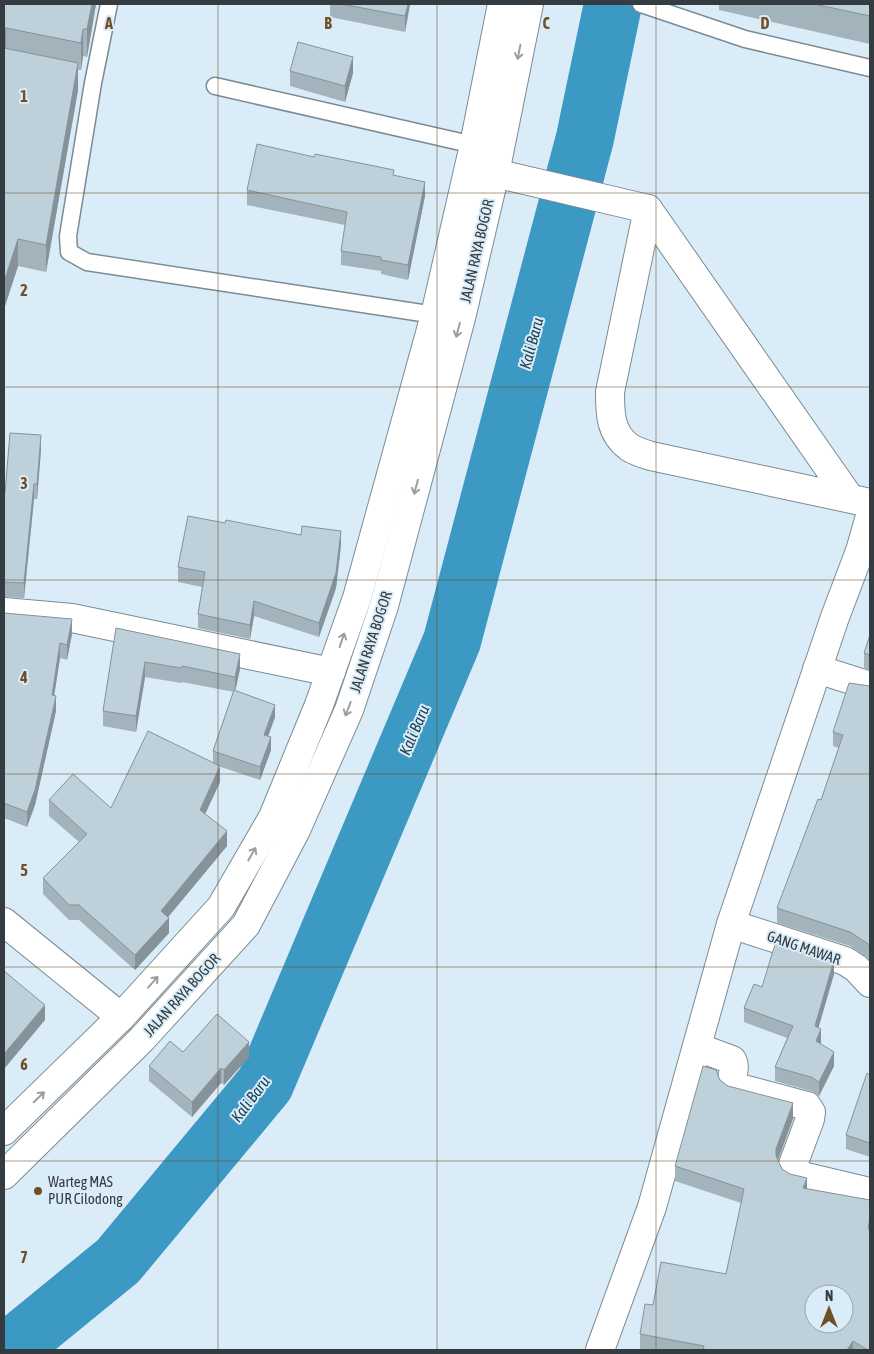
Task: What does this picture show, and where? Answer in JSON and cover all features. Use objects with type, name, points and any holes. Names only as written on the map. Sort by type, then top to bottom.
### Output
[{"type":"main road","name":"JALAN RAYA BOGOR","points":[[4,1132],[121,1017],[221,907],[273,817],[319,705],[357,598],[435,315],[474,145],[502,4]]},
{"type":"main road","name":"JALAN RAYA BOGOR","points":[[4,1175],[142,1039],[246,925],[296,830],[349,710],[384,606],[461,318],[496,173],[529,4]]},
{"type":"main road","points":[[496,173],[648,209],[860,500]]},
{"type":"main road","points":[[648,209],[610,392],[610,416],[617,435],[630,448],[651,456],[860,500]]},
{"type":"main road","points":[[600,1350],[652,1207],[731,924],[817,669],[860,551],[870,516]]},
{"type":"main road","points":[[4,612],[72,618],[331,672]]},
{"type":"main road","points":[[817,669],[870,686]]},
{"type":"main road","points":[[4,922],[121,1017]]},
{"type":"main road","name":"GANG MAWAR","points":[[731,924],[845,961],[856,968],[870,983]]},
{"type":"main road","points":[[697,1047],[732,1060],[735,1064],[732,1086],[807,1106],[811,1112],[810,1119],[790,1170],[794,1174],[870,1192]]},
{"type":"lane","points":[[109,4],[93,83],[68,236],[69,252],[88,262],[435,315]]},
{"type":"lane","points":[[641,4],[745,39],[870,68]]},
{"type":"lane","points":[[75,79],[93,83]]},
{"type":"lane","points":[[215,86],[474,145]]},
{"type":"building","points":[[4,4],[92,4],[87,29],[83,29],[81,43],[4,28]]},
{"type":"building","points":[[341,4],[408,4],[405,16]]},
{"type":"building","points":[[814,4],[870,4],[870,16]]},
{"type":"building","points":[[298,42],[353,57],[345,86],[290,71]]},
{"type":"building","points":[[4,48],[78,63],[46,245],[18,239],[4,282]]},
{"type":"building","points":[[257,144],[314,157],[315,154],[394,170],[393,175],[425,182],[408,265],[381,260],[381,257],[341,251],[347,212],[247,190]]},
{"type":"building","points":[[10,433],[41,435],[37,484],[34,484],[24,583],[4,582],[4,493]]},
{"type":"building","points":[[188,516],[225,523],[226,520],[301,535],[302,526],[341,531],[336,573],[319,623],[254,601],[250,625],[198,614],[205,572],[178,567]]},
{"type":"building","points":[[4,613],[72,619],[67,645],[60,643],[52,695],[56,696],[35,790],[27,812],[4,803]]},
{"type":"building","points":[[116,628],[240,654],[235,677],[182,666],[181,668],[145,662],[136,716],[103,711]]},
{"type":"building","points":[[870,635],[870,655],[864,653]]},
{"type":"building","points":[[849,683],[870,686],[870,946],[850,932],[777,908],[818,799],[821,800],[843,735],[833,732]]},
{"type":"building","points":[[234,690],[275,705],[264,735],[271,737],[260,767],[213,751]]},
{"type":"building","points":[[148,731],[220,766],[200,810],[227,831],[161,911],[169,918],[135,955],[79,905],[69,905],[43,878],[87,834],[49,800],[73,774],[111,808]]},
{"type":"building","points":[[776,941],[834,960],[815,1026],[821,1029],[816,1041],[834,1052],[819,1082],[811,1077],[775,1067],[793,1026],[744,1008],[754,984],[762,987]]},
{"type":"building","points":[[4,971],[45,1005],[4,1054]]},
{"type":"building","points":[[217,1014],[249,1042],[224,1070],[221,1068],[192,1102],[149,1066],[170,1041],[183,1052]]},
{"type":"building","points":[[703,1066],[716,1070],[720,1080],[728,1086],[793,1103],[776,1149],[776,1156],[782,1169],[790,1174],[807,1178],[803,1188],[870,1200],[868,1229],[870,1229],[870,1350],[853,1341],[847,1350],[703,1350],[704,1346],[640,1334],[645,1304],[653,1305],[661,1262],[726,1274],[744,1189],[675,1166]]},
{"type":"building","points":[[867,1073],[870,1075],[870,1143],[846,1135]]},
{"type":"waterway","name":"Kali Baru","points":[[9,1350],[118,1261],[265,1084],[452,641],[585,138],[613,4]]},
{"type":"place","name":"Warteg MAS PUR Cilodong","points":[[38,1191]]}]
